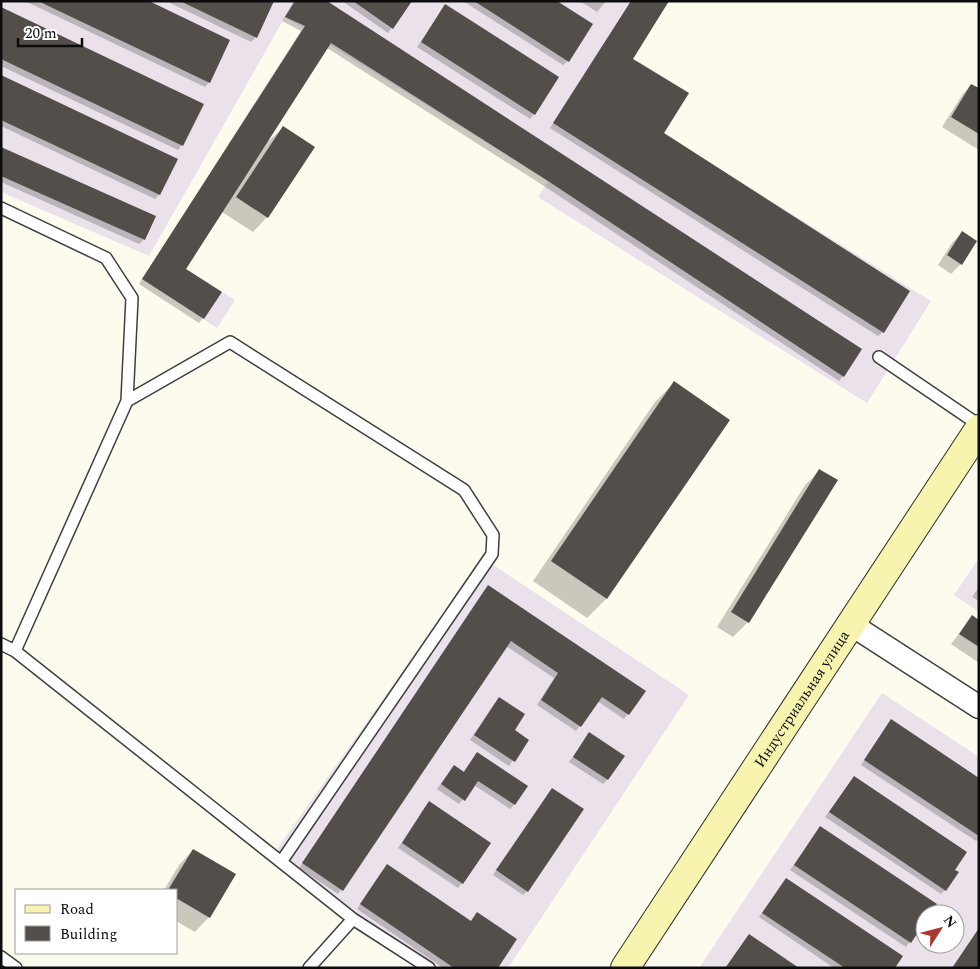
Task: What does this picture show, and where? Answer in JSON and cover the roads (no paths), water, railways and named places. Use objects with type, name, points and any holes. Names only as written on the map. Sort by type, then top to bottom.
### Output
[{"type":"street","name":"Индустриальная улица","points":[[625,968],[979,429]]},
{"type":"street","points":[[852,625],[979,707]]},
{"type":"lane","points":[[1,208],[106,258],[132,298],[127,401],[15,651]]},
{"type":"lane","points":[[127,401],[230,342],[464,490],[493,535],[492,554],[281,862]]},
{"type":"lane","points":[[879,357],[979,425]]},
{"type":"lane","points":[[1,644],[15,651],[353,919],[429,968]]},
{"type":"lane","points":[[309,968],[353,919]]},
{"type":"lane","points":[[1,957],[16,968]]}]
